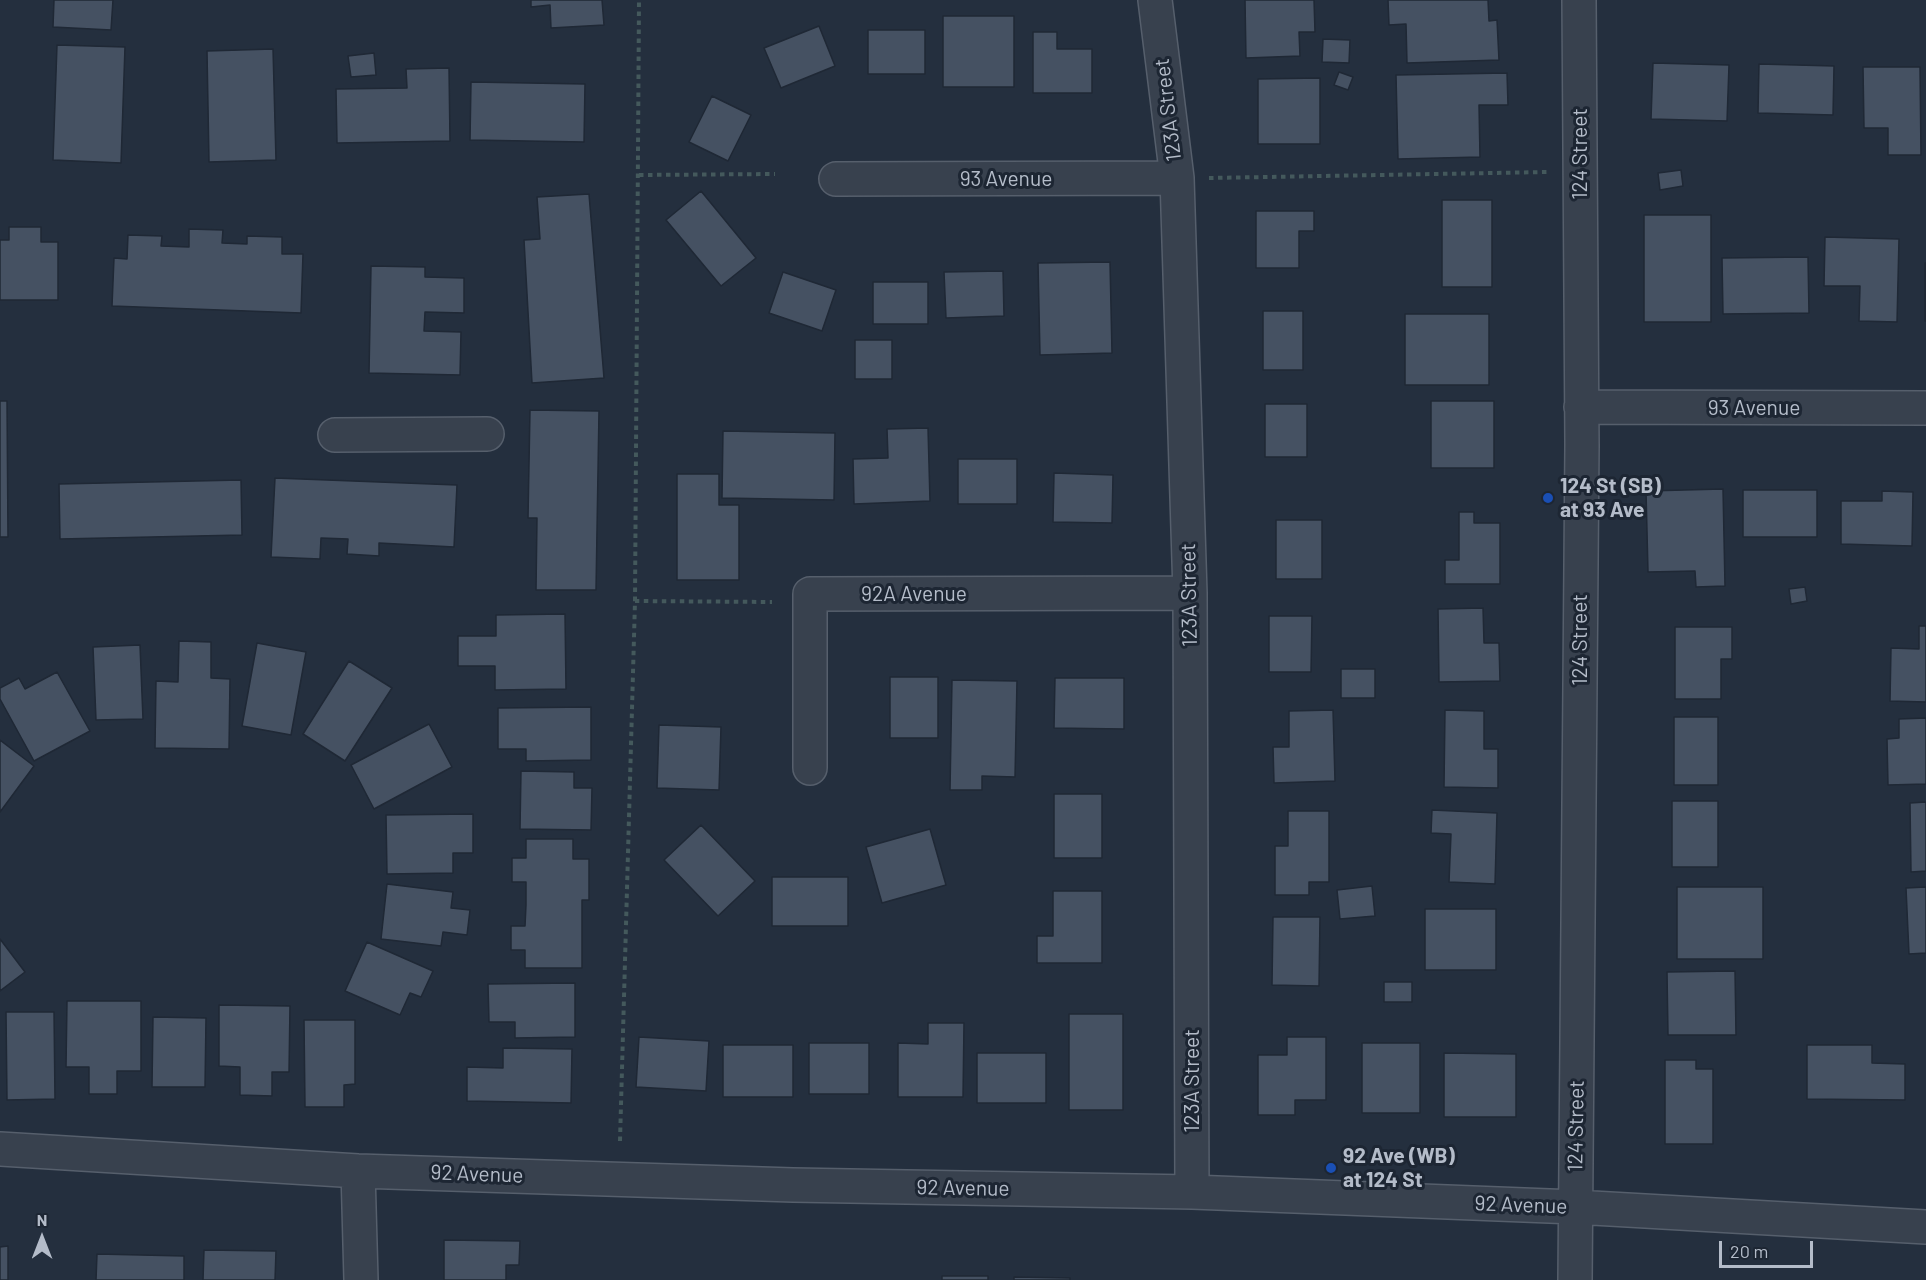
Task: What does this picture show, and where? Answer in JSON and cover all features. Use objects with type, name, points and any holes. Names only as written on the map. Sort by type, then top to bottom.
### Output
[{"type":"street","name":"123A Street","points":[[1155,0],[1189,178],[1192,1192]]},
{"type":"street","name":"124 Street","points":[[1575,1280],[1581,407],[1579,0]]},
{"type":"street","name":"93 Avenue","points":[[836,180],[1189,178]]},
{"type":"street","name":"93 Avenue","points":[[1581,407],[1926,408]]},
{"type":"street","points":[[335,435],[487,434]]},
{"type":"street","name":"92A Avenue","points":[[810,768],[810,594],[1190,593]]},
{"type":"street","name":"92 Avenue","points":[[0,1149],[358,1171],[805,1185],[1192,1192],[1575,1207],[1926,1227]]},
{"type":"street","points":[[358,1171],[361,1280]]},
{"type":"path","points":[[620,1141],[635,601],[639,0]]},
{"type":"path","points":[[1189,178],[1580,171]]},
{"type":"path","points":[[639,175],[775,174]]},
{"type":"path","points":[[635,601],[772,602]]},
{"type":"building","points":[[54,0],[113,0],[111,30],[53,27]]},
{"type":"building","points":[[531,0],[602,0],[604,25],[551,28],[550,5],[531,7]]},
{"type":"building","points":[[1245,0],[1314,0],[1315,32],[1299,32],[1300,56],[1246,58]]},
{"type":"building","points":[[1388,0],[1488,0],[1489,21],[1497,20],[1499,60],[1407,63],[1406,24],[1389,25]]},
{"type":"building","points":[[943,16],[1014,16],[1014,87],[943,87]]},
{"type":"building","points":[[819,26],[835,66],[781,88],[764,48]]},
{"type":"building","points":[[868,30],[925,30],[925,74],[868,74]]},
{"type":"building","points":[[1033,32],[1057,32],[1057,49],[1092,49],[1092,93],[1033,93]]},
{"type":"building","points":[[1323,39],[1350,40],[1349,63],[1322,62]]},
{"type":"building","points":[[57,45],[125,47],[121,163],[53,160]]},
{"type":"building","points":[[273,49],[276,160],[209,162],[207,51]]},
{"type":"building","points":[[374,53],[376,75],[351,77],[348,56]]},
{"type":"building","points":[[1653,63],[1729,65],[1727,121],[1651,119]]},
{"type":"building","points":[[1759,64],[1834,66],[1833,115],[1758,113]]},
{"type":"building","points":[[1863,67],[1920,67],[1921,155],[1888,155],[1888,128],[1864,128]]},
{"type":"building","points":[[449,68],[450,141],[337,143],[336,89],[407,88],[406,69]]},
{"type":"building","points":[[1339,72],[1353,77],[1348,90],[1334,85]]},
{"type":"building","points":[[1507,73],[1508,105],[1479,105],[1480,157],[1398,159],[1396,75]]},
{"type":"building","points":[[1320,78],[1320,144],[1258,144],[1258,79]]},
{"type":"building","points":[[471,82],[585,84],[584,142],[470,140]]},
{"type":"building","points":[[712,96],[751,115],[728,161],[689,142]]},
{"type":"building","points":[[1681,170],[1683,186],[1660,190],[1658,173]]},
{"type":"building","points":[[701,191],[756,258],[721,286],[666,220]]},
{"type":"building","points":[[589,194],[604,378],[532,383],[524,240],[540,239],[537,197]]},
{"type":"building","points":[[1442,200],[1492,200],[1492,287],[1442,287]]},
{"type":"building","points":[[1256,211],[1314,211],[1314,231],[1299,231],[1299,268],[1256,268]]},
{"type":"building","points":[[1644,215],[1711,215],[1711,322],[1644,322]]},
{"type":"building","points":[[9,227],[41,227],[41,242],[58,242],[58,300],[0,300],[0,240],[9,240]]},
{"type":"building","points":[[189,229],[223,230],[222,243],[247,244],[247,236],[282,237],[282,254],[303,254],[301,313],[112,306],[114,258],[127,259],[128,235],[162,236],[161,246],[189,247]]},
{"type":"building","points":[[1825,237],[1899,239],[1897,322],[1859,321],[1860,286],[1824,286]]},
{"type":"building","points":[[1808,257],[1809,313],[1723,314],[1722,258]]},
{"type":"building","points":[[1110,262],[1112,353],[1040,355],[1038,263]]},
{"type":"building","points":[[1926,263],[1926,321],[1925,321]]},
{"type":"building","points":[[371,266],[425,267],[425,277],[464,278],[464,313],[425,312],[424,331],[461,332],[460,375],[369,373]]},
{"type":"building","points":[[1003,271],[1004,316],[946,318],[944,272]]},
{"type":"building","points":[[783,272],[836,290],[822,331],[769,313]]},
{"type":"building","points":[[873,282],[928,282],[928,324],[873,324]]},
{"type":"building","points":[[1263,311],[1303,311],[1303,370],[1263,370]]},
{"type":"building","points":[[1405,314],[1489,314],[1489,385],[1405,385]]},
{"type":"building","points":[[855,340],[892,340],[892,379],[855,379]]},
{"type":"building","points":[[0,401],[7,401],[8,537],[0,537]]},
{"type":"building","points":[[1431,401],[1494,401],[1494,468],[1431,468]]},
{"type":"building","points":[[1265,404],[1307,404],[1307,457],[1265,457]]},
{"type":"building","points":[[530,410],[599,411],[596,590],[536,590],[537,518],[528,518]]},
{"type":"building","points":[[928,428],[930,501],[854,504],[853,459],[888,458],[887,429]]},
{"type":"building","points":[[723,431],[835,433],[834,500],[722,498]]},
{"type":"building","points":[[958,459],[1017,459],[1017,504],[958,504]]},
{"type":"building","points":[[1054,473],[1113,475],[1112,523],[1053,522]]},
{"type":"building","points":[[677,474],[719,474],[719,505],[739,505],[739,580],[677,580]]},
{"type":"building","points":[[275,478],[457,485],[454,547],[379,543],[379,556],[347,554],[348,539],[321,538],[320,559],[271,557]]},
{"type":"building","points":[[241,480],[242,535],[60,539],[59,484]]},
{"type":"building","points":[[1723,489],[1725,586],[1696,587],[1695,571],[1648,572],[1646,491]]},
{"type":"building","points":[[1743,490],[1817,490],[1817,537],[1743,537]]},
{"type":"building","points":[[1882,491],[1913,492],[1912,546],[1841,544],[1841,501],[1882,501]]},
{"type":"building","points":[[1459,512],[1474,512],[1474,523],[1500,523],[1500,584],[1445,584],[1445,560],[1459,560]]},
{"type":"building","points":[[1276,520],[1322,520],[1322,579],[1276,579]]},
{"type":"building","points":[[1805,587],[1807,601],[1791,604],[1789,589]]},
{"type":"building","points":[[1483,608],[1484,643],[1499,643],[1500,681],[1439,682],[1438,609]]},
{"type":"building","points":[[565,614],[566,689],[495,690],[495,666],[458,666],[458,636],[496,636],[496,615]]},
{"type":"building","points":[[1269,616],[1312,616],[1311,672],[1269,672]]},
{"type":"building","points":[[1919,626],[1926,626],[1926,702],[1890,701],[1891,648],[1919,649]]},
{"type":"building","points":[[1675,627],[1732,627],[1732,659],[1721,659],[1721,699],[1675,699]]},
{"type":"building","points":[[179,641],[211,642],[211,678],[230,679],[229,749],[155,748],[156,681],[178,682]]},
{"type":"building","points":[[257,643],[306,652],[291,735],[242,726]]},
{"type":"building","points":[[140,645],[143,719],[96,720],[93,647]]},
{"type":"building","points":[[349,661],[392,688],[345,761],[303,734]]},
{"type":"building","points":[[1341,669],[1375,669],[1375,698],[1341,698]]},
{"type":"building","points":[[57,672],[90,731],[34,761],[0,699],[0,688],[19,678],[25,689]]},
{"type":"building","points":[[890,677],[938,677],[938,738],[890,738]]},
{"type":"building","points":[[1055,678],[1124,678],[1124,729],[1054,728]]},
{"type":"building","points":[[952,680],[1017,681],[1015,777],[982,776],[982,790],[950,790]]},
{"type":"building","points":[[591,707],[591,760],[526,761],[526,749],[498,749],[498,708]]},
{"type":"building","points":[[1333,710],[1335,781],[1274,783],[1273,747],[1289,747],[1289,711]]},
{"type":"building","points":[[1445,710],[1484,711],[1484,749],[1498,749],[1498,788],[1444,787]]},
{"type":"building","points":[[1674,717],[1718,717],[1718,785],[1674,785]]},
{"type":"building","points":[[1926,718],[1926,784],[1888,785],[1887,739],[1899,738],[1899,719]]},
{"type":"building","points":[[429,724],[452,767],[374,809],[351,765]]},
{"type":"building","points":[[659,725],[721,727],[719,790],[657,788]]},
{"type":"building","points":[[0,740],[34,766],[0,812]]},
{"type":"building","points":[[521,771],[574,772],[574,788],[592,788],[591,830],[520,829]]},
{"type":"building","points":[[1054,794],[1102,794],[1102,858],[1054,858]]},
{"type":"building","points":[[1672,801],[1718,801],[1718,867],[1672,867]]},
{"type":"building","points":[[1926,802],[1926,871],[1911,872],[1910,803]]},
{"type":"building","points":[[1432,810],[1497,813],[1495,884],[1449,882],[1451,834],[1431,833]]},
{"type":"building","points":[[1288,811],[1329,811],[1329,882],[1309,882],[1309,895],[1275,895],[1275,846],[1288,846]]},
{"type":"building","points":[[473,814],[473,853],[453,853],[453,873],[387,874],[386,815]]},
{"type":"building","points":[[701,825],[755,881],[718,916],[664,860]]},
{"type":"building","points":[[930,829],[946,885],[882,903],[866,847]]},
{"type":"building","points":[[526,839],[573,839],[573,859],[589,859],[589,900],[582,900],[582,968],[525,968],[525,950],[511,950],[511,926],[525,926],[526,905],[526,882],[512,882],[512,858],[526,858]]},
{"type":"building","points":[[772,877],[848,877],[848,926],[772,926]]},
{"type":"building","points":[[387,884],[453,892],[451,908],[470,910],[467,935],[443,932],[441,946],[381,939]]},
{"type":"building","points":[[1372,886],[1375,916],[1340,919],[1337,890]]},
{"type":"building","points":[[1677,887],[1763,887],[1763,959],[1677,959]]},
{"type":"building","points":[[1926,887],[1926,953],[1909,954],[1906,888]]},
{"type":"building","points":[[1053,891],[1102,891],[1102,963],[1037,963],[1037,936],[1053,936]]},
{"type":"building","points":[[1425,909],[1496,909],[1496,970],[1425,970]]},
{"type":"building","points":[[1273,917],[1320,917],[1319,986],[1272,985]]},
{"type":"building","points":[[0,939],[25,972],[0,991]]},
{"type":"building","points":[[367,942],[433,971],[421,997],[410,993],[400,1015],[345,991]]},
{"type":"building","points":[[1735,971],[1736,1035],[1668,1035],[1667,972]]},
{"type":"building","points":[[1384,982],[1412,982],[1412,1002],[1384,1002]]},
{"type":"building","points":[[575,983],[575,1037],[515,1038],[515,1022],[489,1022],[488,984]]},
{"type":"building","points":[[67,1001],[141,1001],[141,1071],[117,1071],[117,1094],[89,1094],[89,1067],[66,1067]]},
{"type":"building","points":[[219,1005],[290,1006],[289,1072],[272,1072],[272,1096],[240,1095],[240,1067],[219,1066]]},
{"type":"building","points":[[6,1012],[54,1012],[55,1099],[7,1100]]},
{"type":"building","points":[[1069,1014],[1123,1014],[1123,1110],[1069,1110]]},
{"type":"building","points":[[153,1017],[206,1018],[205,1087],[152,1087]]},
{"type":"building","points":[[304,1020],[355,1020],[355,1084],[344,1085],[344,1107],[305,1107]]},
{"type":"building","points":[[928,1023],[964,1023],[963,1097],[898,1097],[898,1043],[928,1044]]},
{"type":"building","points":[[639,1037],[709,1041],[706,1091],[636,1087]]},
{"type":"building","points":[[1287,1037],[1326,1037],[1326,1100],[1295,1100],[1295,1115],[1258,1115],[1258,1055],[1287,1055]]},
{"type":"building","points":[[809,1043],[869,1043],[869,1094],[809,1094]]},
{"type":"building","points":[[1362,1043],[1420,1043],[1420,1113],[1362,1113]]},
{"type":"building","points":[[723,1045],[793,1045],[793,1097],[723,1097]]},
{"type":"building","points":[[1807,1045],[1872,1045],[1872,1063],[1905,1064],[1905,1100],[1807,1099]]},
{"type":"building","points":[[503,1048],[572,1049],[571,1103],[467,1101],[467,1067],[503,1068]]},
{"type":"building","points":[[977,1053],[1046,1053],[1046,1103],[977,1103]]},
{"type":"building","points":[[1444,1053],[1516,1054],[1516,1117],[1444,1117]]},
{"type":"building","points":[[1665,1060],[1696,1060],[1696,1069],[1713,1069],[1713,1144],[1665,1144]]},
{"type":"building","points":[[444,1240],[520,1241],[519,1265],[506,1265],[506,1280],[444,1280]]},
{"type":"building","points":[[8,1246],[8,1280],[0,1280],[0,1247]]},
{"type":"building","points":[[204,1250],[276,1251],[275,1280],[203,1280]]},
{"type":"building","points":[[97,1254],[184,1256],[184,1280],[96,1280]]},
{"type":"building","points":[[942,1276],[988,1276],[988,1280],[942,1280]]},
{"type":"building","points":[[1014,1277],[1070,1278],[1070,1280],[1014,1280]]},
{"type":"place","name":"124 St (SB) at 93 Ave","points":[[1548,498]]},
{"type":"place","name":"92 Ave (WB) at 124 St","points":[[1331,1168]]}]
